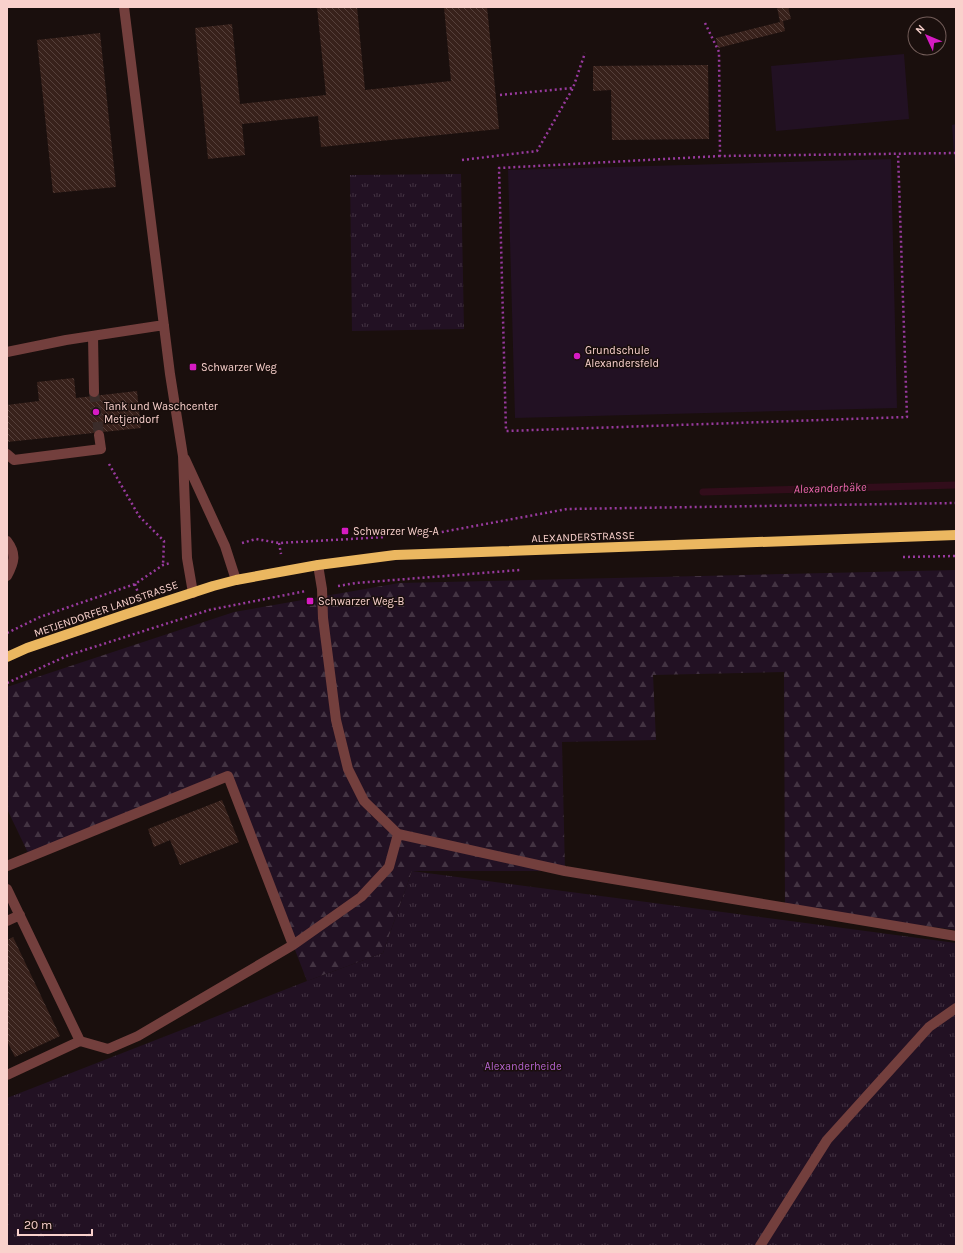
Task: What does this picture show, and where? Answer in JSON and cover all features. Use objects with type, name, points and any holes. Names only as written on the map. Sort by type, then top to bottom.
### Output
[{"type":"main road","name":"ALEXANDERSTRASSE","points":[[213,586],[236,580],[318,565],[395,555],[956,535]]},
{"type":"main road","name":"METJENDORFER LANDSTRASSE","points":[[7,657],[34,646],[213,586]]},
{"type":"street","points":[[124,7],[170,374],[183,456],[187,558],[193,593]]},
{"type":"street","points":[[7,352],[164,325]]},
{"type":"street","points":[[93,336],[94,392]]},
{"type":"street","points":[[7,454],[14,460],[101,449],[99,435]]},
{"type":"street","points":[[183,456],[225,546],[236,580]]},
{"type":"street","points":[[7,541],[12,547],[14,562],[7,576]]},
{"type":"street","points":[[318,565],[322,589],[323,618],[336,720],[348,769],[364,801],[398,834],[565,871],[956,936]]},
{"type":"street","points":[[7,866],[228,776],[293,946]]},
{"type":"street","points":[[7,1075],[80,1042],[108,1049],[138,1036],[293,946],[361,897],[389,867],[398,834]]},
{"type":"street","points":[[7,889],[80,1042]]},
{"type":"street","points":[[7,921],[20,915]]},
{"type":"street","points":[[760,1246],[827,1140],[929,1027],[956,1008]]},
{"type":"path","points":[[705,23],[718,52],[720,156]]},
{"type":"path","points":[[462,160],[536,150],[573,88],[585,53]]},
{"type":"path","points":[[500,95],[573,88]]},
{"type":"path","points":[[898,154],[907,417],[506,431],[499,168],[720,156],[956,153]]},
{"type":"path","points":[[101,449],[139,516],[164,541],[163,565]]},
{"type":"path","points":[[415,535],[431,534],[567,509],[956,503]]},
{"type":"path","points":[[225,546],[256,540],[279,543],[391,536]]},
{"type":"path","points":[[901,557],[956,556]]},
{"type":"path","points":[[7,633],[40,617],[135,584],[163,565],[187,558]]},
{"type":"path","points":[[322,589],[356,583],[526,570]]},
{"type":"path","points":[[7,683],[69,655],[196,614],[289,594]]},
{"type":"green space","points":[[904,54],[909,119],[776,131],[771,66]]},
{"type":"green space","points":[[956,124],[956,183],[952,125]]},
{"type":"green space","points":[[891,159],[897,408],[515,418],[508,170]]},
{"type":"green space","points":[[461,174],[464,329],[352,331],[350,175]]},
{"type":"green space","points":[[956,570],[956,930],[785,908],[784,672],[653,675],[656,740],[562,742],[565,871],[412,871],[383,953],[307,981],[228,776],[30,857],[7,809],[7,687],[234,612],[399,583]]},
{"type":"green space","name":"Alexanderheide","points":[[412,871],[956,943],[956,1246],[7,1246],[7,1098],[307,981],[383,953]]},
{"type":"building","points":[[317,7],[357,7],[365,90],[451,81],[444,7],[487,7],[499,129],[321,147],[318,116],[242,124],[245,155],[208,159],[195,28],[232,24],[240,104],[326,95]]},
{"type":"building","points":[[777,7],[788,7],[791,19],[783,21],[785,31],[718,48],[716,38],[780,22]]},
{"type":"building","points":[[100,33],[116,187],[53,193],[37,40]]},
{"type":"building","points":[[708,65],[709,139],[612,140],[611,90],[593,91],[593,66]]},
{"type":"building","points":[[74,378],[76,398],[137,391],[141,428],[7,442],[7,405],[39,401],[37,382]]},
{"type":"building","points":[[222,800],[239,842],[180,865],[170,840],[154,847],[148,829]]},
{"type":"building","points":[[13,937],[60,1036],[15,1057],[7,1041],[7,940]]},
{"type":"waterway","name":"Alexanderbäke","points":[[703,492],[956,485]]},
{"type":"tunnel","points":[[94,392],[99,435]]},
{"type":"place","name":"Grundschule Alexandersfeld","points":[[577,356]]},
{"type":"place","name":"Schwarzer Weg","points":[[193,367]]},
{"type":"place","name":"Tank und Waschcenter Metjendorf","points":[[96,412]]},
{"type":"place","name":"Schwarzer Weg-A","points":[[345,531]]},
{"type":"place","name":"Schwarzer Weg-B","points":[[310,601]]}]
